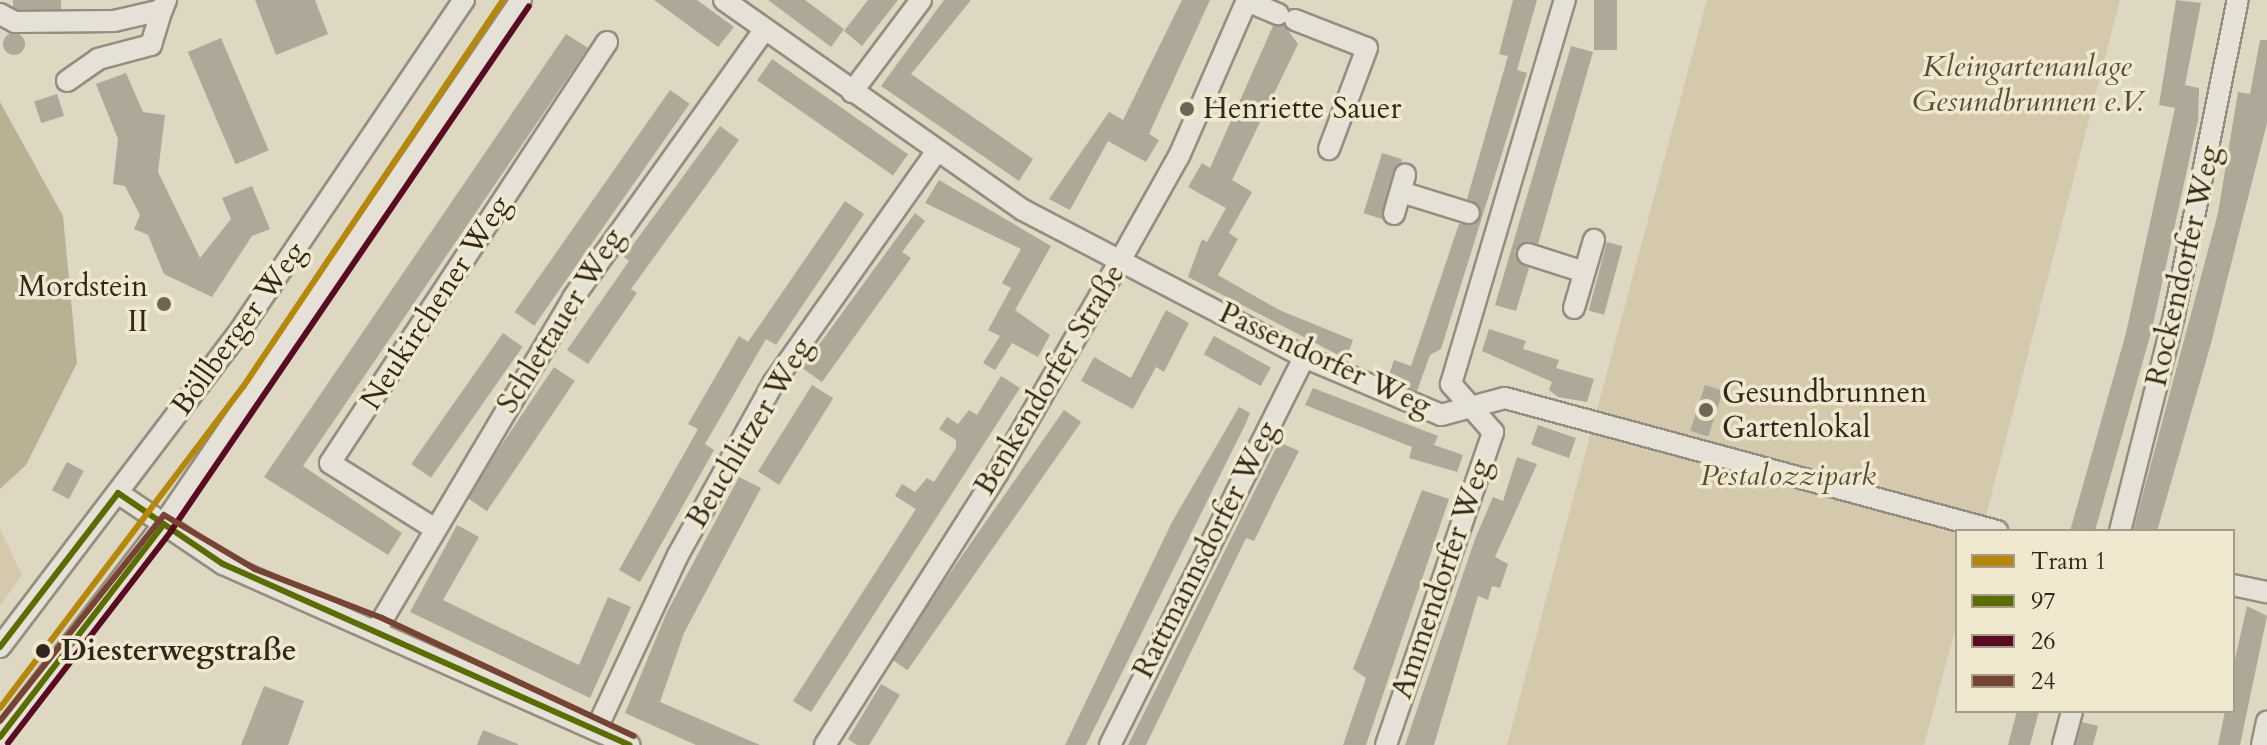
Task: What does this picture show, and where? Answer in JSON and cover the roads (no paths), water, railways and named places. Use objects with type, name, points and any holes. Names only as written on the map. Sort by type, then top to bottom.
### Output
[{"type":"street","name":"Böllberger Weg","points":[[0,647],[245,323],[464,0]]},
{"type":"street","name":"Böllberger Weg","points":[[0,737],[163,525],[521,0]]},
{"type":"street","name":"Passendorfer Weg","points":[[724,0],[935,154],[1120,261],[1304,357],[1441,415],[1505,398],[1990,529]]},
{"type":"street","points":[[852,92],[921,0]]},
{"type":"street","name":"Ammendorfer Weg","points":[[1386,745],[1493,432],[1451,384],[1499,233],[1565,0]]},
{"type":"street","name":"Rockendorfer Weg","points":[[2121,529],[2178,301],[2238,0]]},
{"type":"street","points":[[1247,1],[1367,48],[1329,149]]},
{"type":"street","name":"Benkendorfer Straße","points":[[825,745],[998,472],[1120,261],[1179,156],[1247,1]]},
{"type":"street","points":[[0,14],[15,22],[51,24],[164,5],[151,45],[98,59],[67,81]]},
{"type":"street","name":"Schlettauer Weg","points":[[378,627],[432,527],[646,188],[765,29]]},
{"type":"street","name":"Neukirchener Weg","points":[[432,527],[330,463],[607,42]]},
{"type":"street","name":"Beuchlitzer Weg","points":[[596,730],[678,555],[774,382],[935,154]]},
{"type":"street","points":[[1394,214],[1403,184],[1474,214],[1523,252],[1584,272]]},
{"type":"street","points":[[1574,308],[1594,240]]},
{"type":"street","name":"Rattmannsdorfer Weg","points":[[1110,745],[1304,357]]},
{"type":"street","points":[[118,493],[163,525],[251,578],[378,627],[630,745]]},
{"type":"street","points":[[2235,585],[2267,592]]},
{"type":"street","points":[[2063,745],[2071,713]]},
{"type":"street","points":[[2262,745],[2267,722]]},
{"type":"tram line","name":"1","points":[[0,708],[243,387],[503,0]]},
{"type":"place","name":"Henriette Sauer","points":[[1187,109]]},
{"type":"place","name":"Mordstein II","points":[[164,304]]},
{"type":"place","name":"Gesundbrunnen Gartenlokal","points":[[1706,410]]},
{"type":"place","name":"Diesterwegstraße","points":[[43,651]]},
{"type":"park label","name":"Kleingartenanlage Gesundbrunnen e.V.","points":[[2027,84]]},
{"type":"park label","name":"Pestalozzipark","points":[[1788,476]]}]
